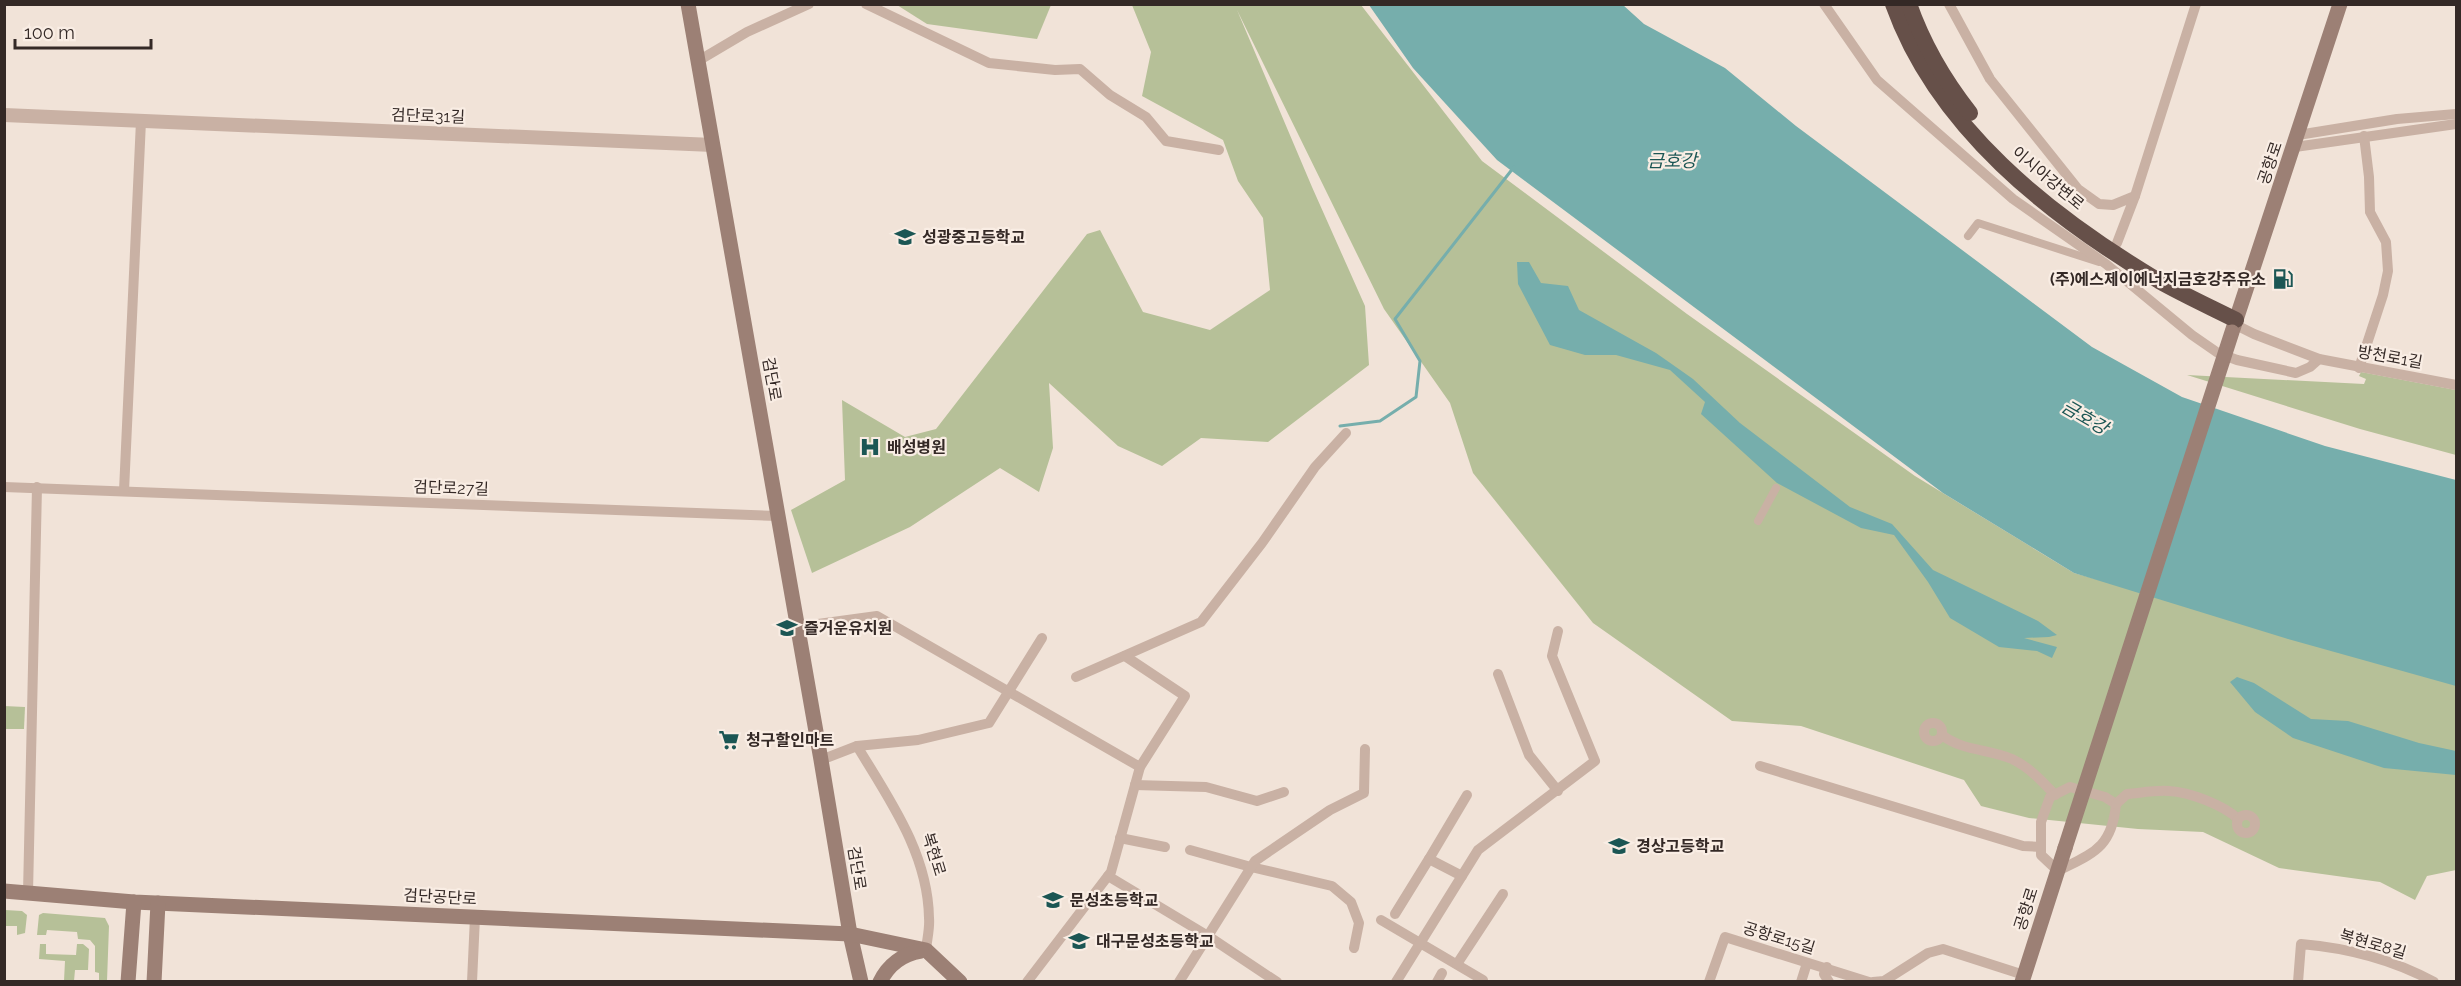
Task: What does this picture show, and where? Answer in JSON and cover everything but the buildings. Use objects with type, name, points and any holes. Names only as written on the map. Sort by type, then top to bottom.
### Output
[{"type":"highway","name":"이시아강변로","points":[[1893,4],[1902,30],[1931,82],[1967,127],[2011,174],[2085,233],[2160,281],[2235,322]]},
{"type":"highway","name":"이시아강변로","points":[[1909,4],[1924,40],[1947,82],[1990,138],[2019,166],[2082,219],[2182,284],[2235,322]]},
{"type":"main road","name":"검단로","points":[[688,4],[850,934],[861,981]]},
{"type":"main road","name":"공항로","points":[[2023,978],[2340,4]]},
{"type":"main road","name":"검단공단로","points":[[4,891],[134,902],[850,934]]},
{"type":"main road","points":[[128,981],[134,902]]},
{"type":"main road","points":[[154,981],[158,903]]},
{"type":"main road","points":[[850,934],[926,950],[960,981]]},
{"type":"main road","points":[[879,981],[885,971],[906,954],[926,950]]},
{"type":"street","points":[[698,61],[747,32],[809,4]]},
{"type":"street","points":[[866,4],[989,63],[1055,70],[1080,69],[1110,95],[1146,117],[1166,141],[1219,150]]},
{"type":"street","points":[[1824,4],[1878,80],[2013,199],[2106,264],[2192,335],[2218,353],[2256,365],[2296,373],[2310,367],[2319,359]]},
{"type":"street","points":[[1949,4],[1990,78],[2078,189],[2099,204],[2113,205],[2134,196]]},
{"type":"street","points":[[2117,243],[2196,4]]},
{"type":"street","points":[[2297,141],[2397,119],[2457,114]]},
{"type":"street","name":"검단로31길","points":[[4,115],[713,145]]},
{"type":"street","points":[[124,491],[141,121]]},
{"type":"street","points":[[2297,141],[2364,136],[2457,124]]},
{"type":"street","points":[[2360,368],[2383,295],[2388,270],[2386,242],[2370,212],[2370,177],[2364,136]]},
{"type":"street","points":[[1968,236],[1978,223],[2106,264]]},
{"type":"street","name":"방천로1길","points":[[2235,322],[2264,339],[2319,359],[2457,385]]},
{"type":"street","points":[[1076,677],[1201,622],[1262,543],[1315,467],[1346,433]]},
{"type":"street","name":"검단로27길","points":[[4,487],[777,516]]},
{"type":"street","points":[[27,893],[37,487]]},
{"type":"street","points":[[1758,520],[1776,488]]},
{"type":"street","points":[[796,627],[877,616],[1140,767]]},
{"type":"street","points":[[1396,981],[1478,850],[1595,761],[1552,656],[1558,631]]},
{"type":"street","points":[[821,759],[857,746],[918,740],[989,723],[1042,638]]},
{"type":"street","points":[[1029,981],[1108,876],[1140,767],[1185,696],[1125,656]]},
{"type":"street","points":[[1498,674],[1528,755],[1558,791]]},
{"type":"street","points":[[1942,735],[1951,742],[2012,759],[2035,774],[2055,795]]},
{"type":"street","name":"복현로","points":[[857,746],[910,836],[925,884],[929,918],[926,950]]},
{"type":"street","points":[[1179,981],[1255,861],[1330,810],[1364,793],[1365,749]]},
{"type":"street","points":[[1760,766],[2023,846],[2041,847]]},
{"type":"street","points":[[1135,785],[1206,788],[1257,801],[1284,792]]},
{"type":"street","points":[[2116,804],[2105,797],[2070,787],[2050,798],[2041,822],[2041,855],[2058,871],[2096,851],[2114,825],[2116,804],[2127,794],[2170,791],[2204,800],[2229,810],[2238,819]]},
{"type":"street","points":[[1395,914],[1467,795]]},
{"type":"street","points":[[1120,838],[1165,847]]},
{"type":"street","points":[[1190,850],[1251,867],[1332,885],[1351,902],[1359,923],[1354,948]]},
{"type":"street","points":[[1429,859],[1462,876]]},
{"type":"street","points":[[1108,876],[1208,936],[1277,981]]},
{"type":"street","points":[[1457,964],[1503,894]]},
{"type":"street","points":[[472,981],[475,917]]},
{"type":"street","points":[[1381,920],[1484,981]]},
{"type":"street","name":"공항로15길","points":[[1710,981],[1725,937],[1871,981],[1884,981],[1928,952],[1943,949],[2023,978]]},
{"type":"street","name":"복현로8길","points":[[2298,981],[2301,944],[2341,948],[2376,957],[2434,981]]},
{"type":"street","points":[[1800,981],[1807,963]]},
{"type":"street","points":[[1827,967],[1824,974],[1829,981]]},
{"type":"green space","points":[[897,5],[1051,5],[1037,39],[927,24]]},
{"type":"green space","points":[[1132,5],[1361,5],[1482,161],[1687,314],[1915,476],[2074,573],[2456,680],[2456,870],[2427,876],[2415,900],[2380,882],[2279,868],[2203,832],[2138,829],[2029,818],[1981,806],[1964,780],[1801,726],[1732,721],[1593,623],[1473,473],[1450,403],[1384,309],[1237,10],[1365,306],[1369,365],[1268,442],[1201,438],[1162,466],[1118,446],[1049,383],[1053,448],[1039,492],[1000,468],[910,527],[812,573],[791,510],[845,480],[842,400],[905,437],[936,429],[1087,234],[1100,230],[1143,312],[1210,330],[1270,290],[1263,218],[1238,181],[1223,140],[1142,96],[1151,52]]},
{"type":"green space","points":[[2361,372],[2456,390],[2456,455],[2360,429],[2187,375],[2364,384],[2366,379],[2359,376]]},
{"type":"green space","points":[[4,706],[25,707],[24,729],[5,729]]},
{"type":"green space","points":[[5,910],[22,911],[27,915],[25,933],[17,935],[17,926],[5,926]]},
{"type":"green space","points":[[43,913],[105,918],[109,926],[107,981],[99,981],[99,973],[95,972],[95,946],[90,940],[78,939],[77,932],[47,930],[46,935],[37,935],[39,915]]},
{"type":"green space","points":[[40,944],[46,944],[46,954],[76,955],[77,944],[83,944],[89,949],[88,970],[75,970],[74,981],[64,981],[65,961],[39,959]]},
{"type":"water","name":"금호강","points":[[1369,5],[1623,5],[1644,24],[1725,68],[1796,126],[2092,347],[2182,397],[2325,446],[2456,480],[2456,686],[2288,639],[2074,573],[1943,493],[1497,160],[1413,68]]},
{"type":"water","points":[[1517,262],[1529,262],[1541,283],[1568,286],[1579,310],[1656,353],[1693,379],[1740,423],[1850,507],[1892,524],[1933,570],[2038,621],[2057,635],[2024,638],[2057,647],[2052,658],[2037,651],[1999,647],[1950,618],[1928,582],[1894,535],[1861,528],[1777,483],[1701,414],[1705,402],[1670,370],[1616,355],[1585,355],[1550,345],[1518,284]]},
{"type":"water","points":[[2237,677],[2254,683],[2311,719],[2348,721],[2419,743],[2456,751],[2456,775],[2384,768],[2293,738],[2255,712],[2230,682]]},
{"type":"waterway","points":[[1340,426],[1380,421],[1416,397],[1420,361],[1395,319],[1514,167]]},
{"type":"place","name":"성광중고등학교","points":[[905,237]]},
{"type":"place","name":"(주)에스제이에너지금호강주유소","points":[[2283,279]]},
{"type":"place","name":"배성병원","points":[[870,447]]},
{"type":"place","name":"즐거운유치원","points":[[787,628]]},
{"type":"place","name":"청구할인마트","points":[[729,740]]},
{"type":"place","name":"경상고등학교","points":[[1619,846]]},
{"type":"place","name":"문성초등학교","points":[[1053,900]]},
{"type":"place","name":"대구문성초등학교","points":[[1079,941]]}]
